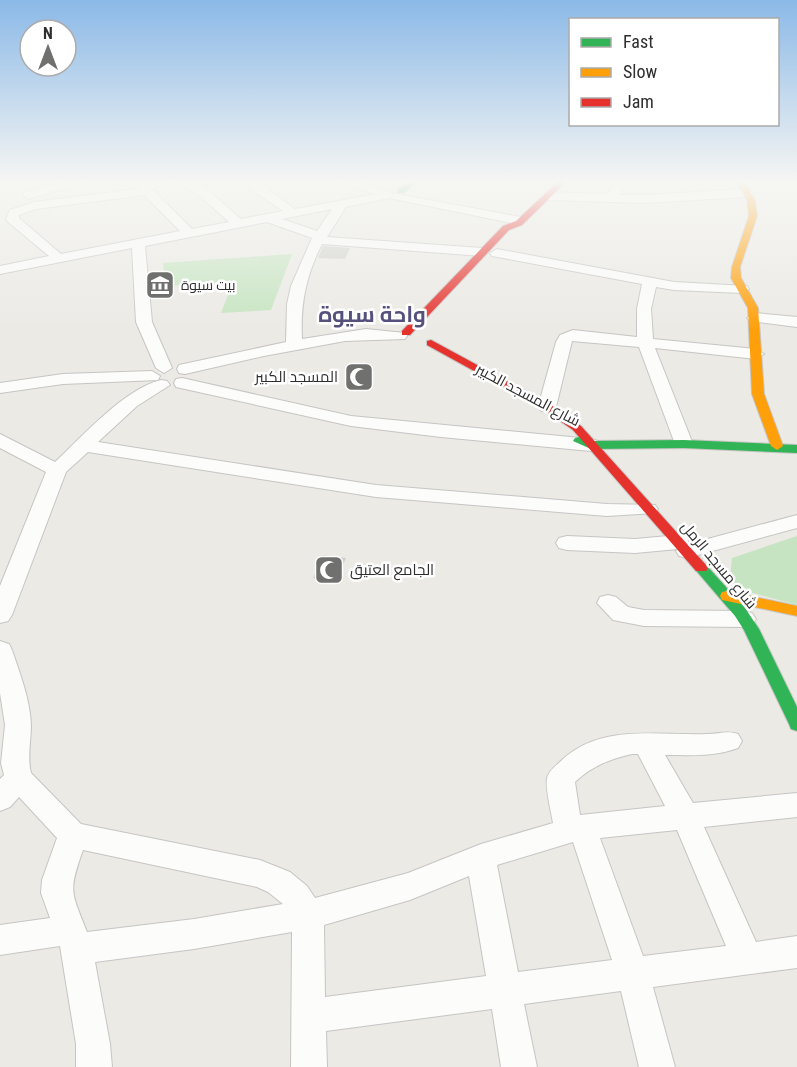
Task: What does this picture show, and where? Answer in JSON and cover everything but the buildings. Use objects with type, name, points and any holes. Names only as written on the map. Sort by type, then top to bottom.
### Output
[{"type":"street","points":[[25,230],[55,255]]},
{"type":"street","points":[[0,265],[186,230]]},
{"type":"street","points":[[0,270],[212,230]]},
{"type":"street","points":[[297,230],[319,238],[489,252],[690,288],[742,289]]},
{"type":"street","points":[[294,345],[292,321],[298,283],[308,256],[324,230]]},
{"type":"street","points":[[0,388],[63,379],[184,376],[294,345],[370,333],[407,341],[419,332],[431,333],[505,230]]},
{"type":"street","points":[[748,230],[736,267],[736,278],[753,308],[758,394],[777,446]]},
{"type":"street","points":[[138,244],[144,322],[159,376]]},
{"type":"street","points":[[407,341],[489,252]]},
{"type":"street","points":[[650,282],[644,309],[645,342],[684,444]]},
{"type":"street","points":[[755,318],[797,322]]},
{"type":"street","name":"شارع المسجد الكبير","points":[[431,333],[570,423],[591,445]]},
{"type":"street","points":[[547,407],[564,342],[568,336],[581,334],[756,354]]},
{"type":"street","points":[[0,614],[57,470],[159,376]]},
{"type":"street","points":[[184,376],[273,406],[353,421],[591,445],[684,444],[777,446],[797,449]]},
{"type":"street","name":"شارع المسجد الكبير","points":[[554,429],[591,445]]},
{"type":"street","points":[[0,440],[20,453],[57,470]]},
{"type":"street","points":[[82,445],[369,490],[607,510],[648,508]]},
{"type":"street","name":"شارع مسجد الرمل","points":[[591,445],[727,596],[744,619],[797,724]]},
{"type":"street","points":[[567,543],[683,546],[797,521]]},
{"type":"street","points":[[727,596],[797,611]]},
{"type":"street","points":[[608,603],[621,614],[644,618],[744,619]]},
{"type":"street","points":[[0,650],[16,704],[18,724],[15,763],[18,778],[73,835],[260,874],[279,882],[296,896],[308,915],[309,1067]]},
{"type":"street","points":[[657,1067],[633,975],[575,829],[561,778],[577,763],[603,750],[632,743],[710,745],[729,741]]},
{"type":"street","points":[[646,744],[686,818],[747,958]]},
{"type":"street","points":[[0,799],[18,778]]},
{"type":"street","points":[[0,940],[194,934],[308,915],[410,886],[481,857],[575,829],[797,805]]},
{"type":"street","points":[[73,835],[56,893],[73,939],[93,1044],[94,1067]]},
{"type":"street","points":[[481,857],[519,1067]]},
{"type":"street","points":[[309,1016],[797,952]]},
{"type":"green space","points":[[292,254],[271,310],[221,313],[233,282],[166,286],[163,263]]},
{"type":"green space","points":[[797,536],[797,605],[745,591],[730,579],[732,558]]},
{"type":"traffic: fast","points":[[579,441],[591,445],[684,444],[797,449]]},
{"type":"traffic: fast","points":[[701,568],[740,612],[751,629],[797,724]]},
{"type":"traffic: slow","points":[[748,230],[736,267],[736,278],[753,308],[758,394],[777,446]]},
{"type":"traffic: slow","points":[[727,596],[797,611]]},
{"type":"traffic: jam","points":[[406,333],[504,230]]},
{"type":"traffic: jam","points":[[431,343],[547,407],[577,428],[701,568]]},
{"type":"place","name":"بيت سيوة","points":[[160,285]]},
{"type":"place","name":"المسجد الكبير","points":[[359,377]]},
{"type":"place","name":"الجامع العتيق","points":[[329,570]]},
{"type":"district","name":"واحة سيوة","points":[[372,314]]}]
